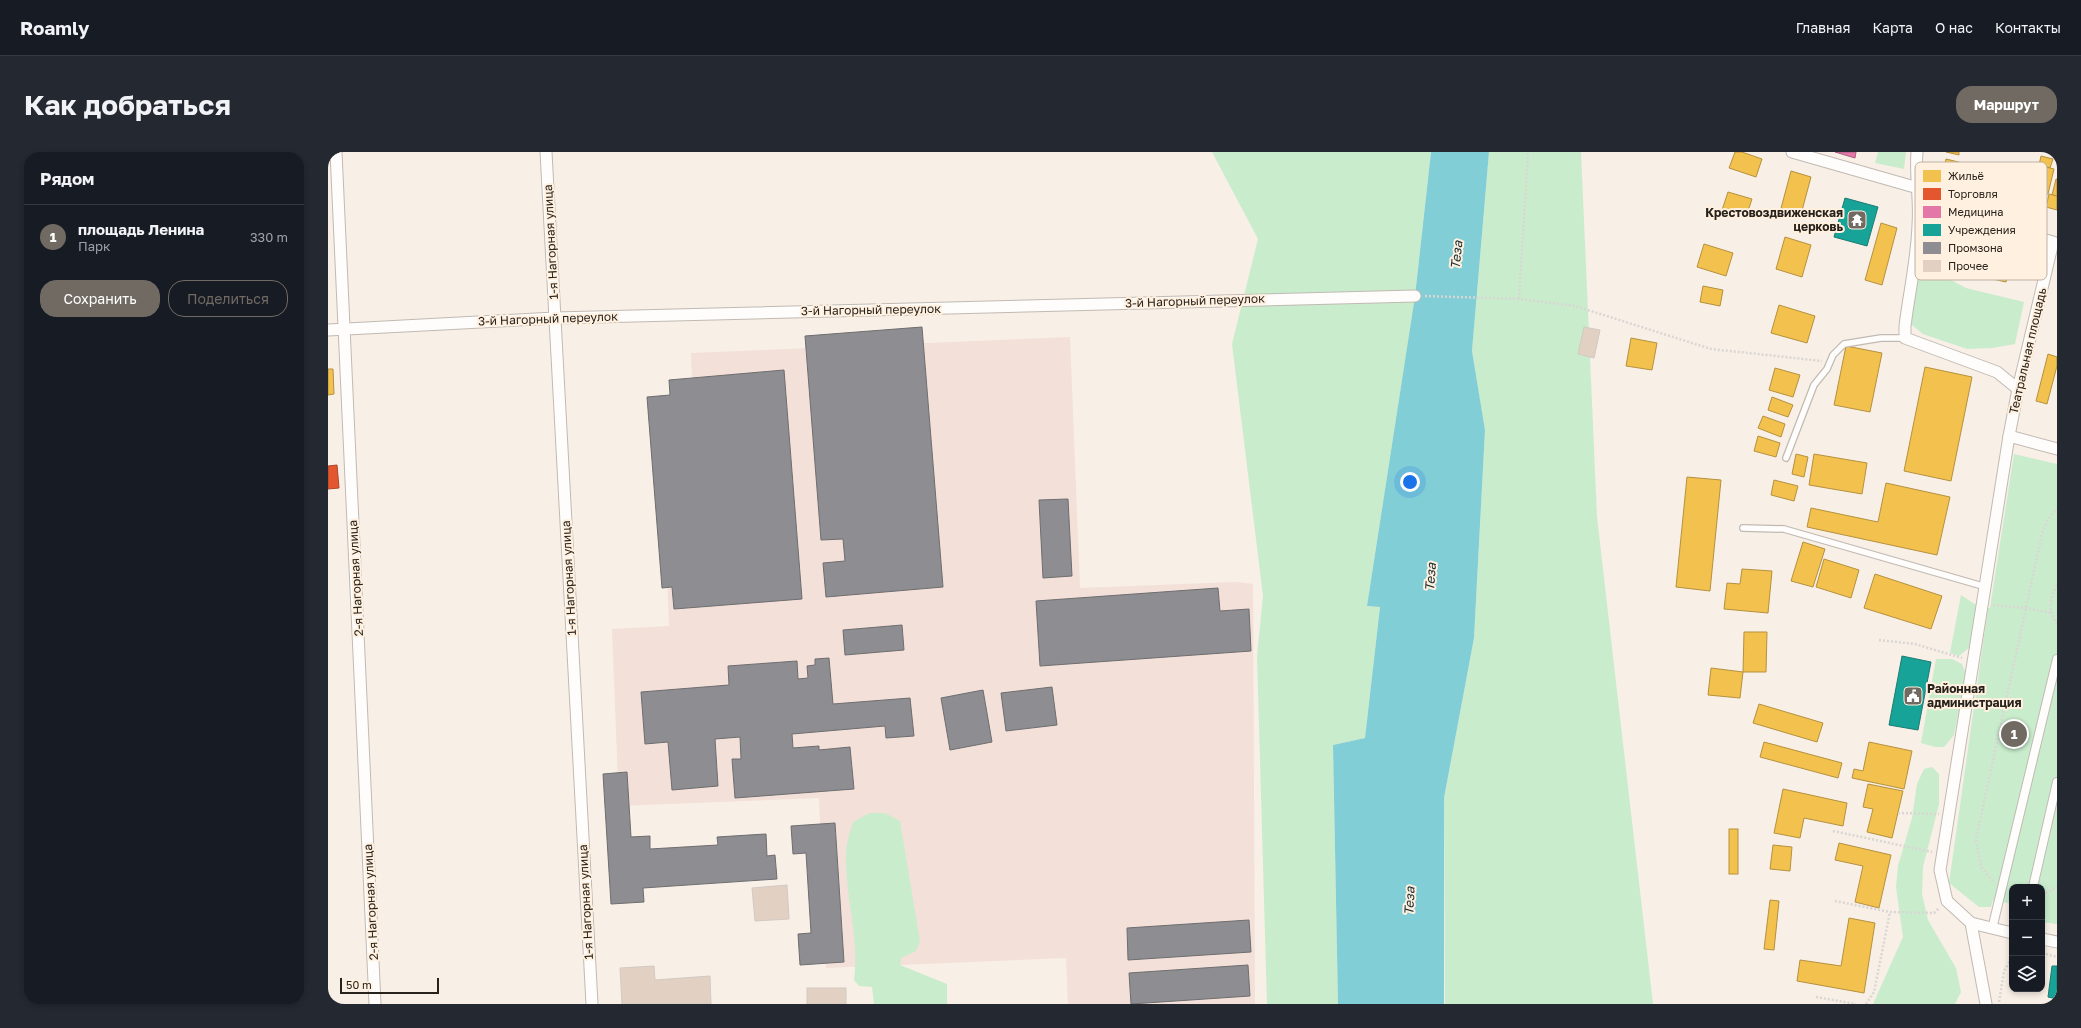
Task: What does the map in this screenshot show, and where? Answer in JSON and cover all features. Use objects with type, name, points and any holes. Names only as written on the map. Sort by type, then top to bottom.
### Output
[{"type":"street","name":"2-я Нагорная улица","points":[[336,152],[375,1004]]},
{"type":"street","name":"1-я Нагорная улица","points":[[546,152],[592,1004]]},
{"type":"street","points":[[1792,152],[1915,187]]},
{"type":"street","points":[[1916,162],[1917,152]]},
{"type":"street","name":"Театральная площадь","points":[[2047,275],[2054,248]]},
{"type":"street","points":[[1915,249],[1905,326],[1905,338],[1997,372],[2018,389]]},
{"type":"street","name":"Театральная площадь","points":[[1947,901],[1940,870],[1942,854],[2018,389],[2046,280]]},
{"type":"street","name":"3-й Нагорный переулок","points":[[328,330],[555,318],[1415,296]]},
{"type":"street","points":[[2010,436],[2057,449]]},
{"type":"street","points":[[1992,929],[2057,658]]},
{"type":"street","points":[[2033,884],[2057,782]]},
{"type":"street","points":[[1947,901],[1971,923],[2009,932]]},
{"type":"street","points":[[1971,923],[1986,1004]]},
{"type":"street","points":[[2045,940],[2057,942]]},
{"type":"lane","points":[[1786,458],[1814,385],[1827,369],[1833,355],[1844,344],[1882,338],[1905,338]]},
{"type":"lane","points":[[1742,528],[1784,529],[1986,587]]},
{"type":"path","points":[[1519,300],[1528,152]]},
{"type":"path","points":[[1415,296],[1519,300],[1575,306],[1711,349],[1815,361],[1821,361],[1833,355]]},
{"type":"path","points":[[2002,886],[1989,878],[1981,867],[1976,839],[2042,534],[2047,521],[2057,508]]},
{"type":"path","points":[[2057,585],[2050,602],[2051,613],[2057,624]]},
{"type":"path","points":[[1983,604],[2026,608],[2051,613]]},
{"type":"path","points":[[1879,640],[1916,644],[1974,662]]},
{"type":"path","points":[[1898,813],[1949,814]]},
{"type":"path","points":[[1833,831],[1942,854]]},
{"type":"path","points":[[2045,893],[2057,887]]},
{"type":"path","points":[[1835,901],[1890,912],[1934,912],[1947,901]]},
{"type":"path","points":[[1866,1004],[1874,992],[1890,912]]},
{"type":"path","points":[[2045,954],[2057,957]]},
{"type":"path","points":[[1998,1004],[2004,971],[2009,963]]},
{"type":"path","points":[[1816,998],[1856,1004]]},
{"type":"shaded area","points":[[1070,337],[1080,588],[1236,582],[1253,584],[1255,1004],[1068,1004],[1066,958],[826,968],[819,798],[619,806],[612,629],[669,626],[662,438],[694,436],[691,353]]},
{"type":"green space","points":[[1212,152],[1431,152],[1415,296],[1367,606],[1380,607],[1365,738],[1333,745],[1338,1004],[1267,1004],[1257,656],[1263,596],[1232,344],[1258,239]]},
{"type":"green space","points":[[1489,152],[1581,152],[1597,517],[1653,1004],[1445,1004],[1444,798],[1474,638],[1485,430],[1472,351]]},
{"type":"green space","points":[[1878,152],[1906,152],[1904,169],[1875,163]]},
{"type":"green space","points":[[1915,279],[1915,280],[1951,280],[1966,288],[2024,302],[2015,344],[1992,348],[1967,349],[1923,334],[1907,321]]},
{"type":"green space","points":[[2014,454],[2057,464],[2057,924],[2045,922],[2045,884],[2009,884],[2009,903],[1993,900],[1991,907],[1979,907],[1949,883],[1988,608],[1990,608]]},
{"type":"green space","points":[[1961,595],[1976,605],[1970,647],[1959,656],[1950,653]]},
{"type":"green space","points":[[1936,659],[1952,659],[1962,664],[1966,674],[1954,735],[1944,747],[1935,747],[1921,743]]},
{"type":"green space","points":[[1932,767],[1939,774],[1939,804],[1923,867],[1922,894],[1928,920],[1956,968],[1961,992],[1955,1004],[1873,1004],[1903,937],[1896,887],[1898,866],[1912,818],[1917,784],[1924,769]]},
{"type":"green space","points":[[870,813],[885,813],[900,821],[920,941],[916,951],[901,958],[900,965],[947,984],[947,1004],[874,1004],[872,987],[859,986],[854,980],[855,949],[846,871],[846,851],[853,822]]},
{"type":"water","name":"Теза","points":[[1431,152],[1489,152],[1472,351],[1485,430],[1474,638],[1444,798],[1444,1004],[1338,1004],[1333,745],[1365,738],[1380,607],[1367,606],[1415,296]]},
{"type":"building: Жильё","points":[[1735,152],[1742,152],[1762,159],[1756,177],[1729,168]]},
{"type":"building: Жильё","points":[[1946,152],[1959,152],[1959,155]]},
{"type":"building: Жильё","points":[[2041,156],[2053,159],[2050,168],[2047,167],[2047,162],[2040,162]]},
{"type":"building: Жильё","points":[[1946,159],[1958,162],[1945,162]]},
{"type":"building: Жильё","points":[[2047,167],[2054,169],[2047,194]]},
{"type":"building: Жильё","points":[[1791,171],[1811,177],[1800,218],[1780,212]]},
{"type":"building: Жильё","points":[[2057,179],[2057,196],[2052,195]]},
{"type":"building: Жильё","points":[[1728,192],[1752,199],[1746,217],[1722,210]]},
{"type":"building: Жильё","points":[[2049,194],[2057,196],[2057,210],[2047,207]]},
{"type":"building: Жильё","points":[[1881,223],[1897,228],[1882,285],[1865,280]]},
{"type":"building: Жильё","points":[[1785,237],[1811,245],[1802,277],[1776,269]]},
{"type":"building: Жильё","points":[[1704,244],[1733,253],[1726,276],[1697,267]]},
{"type":"building: Жильё","points":[[1703,286],[1723,290],[1720,306],[1700,302]]},
{"type":"building: Жильё","points":[[1779,305],[1815,316],[1807,343],[1771,333]]},
{"type":"building: Жильё","points":[[1631,338],[1657,343],[1652,370],[1626,366]]},
{"type":"building: Жильё","points":[[1846,346],[1882,353],[1870,412],[1834,405]]},
{"type":"building: Жильё","points":[[2048,354],[2057,357],[2057,366],[2047,404],[2036,401]]},
{"type":"building: Жильё","points":[[1925,367],[1972,377],[1951,481],[1904,471]]},
{"type":"building: Жильё","points":[[1775,368],[1800,375],[1793,397],[1769,390]]},
{"type":"building: Жильё","points":[[328,369],[333,369],[334,394],[328,395]]},
{"type":"building: Жильё","points":[[1772,397],[1793,405],[1788,417],[1768,410]]},
{"type":"building: Жильё","points":[[1763,416],[1785,424],[1781,437],[1758,428]]},
{"type":"building: Жильё","points":[[1758,436],[1780,443],[1776,457],[1754,451]]},
{"type":"building: Жильё","points":[[1796,454],[1808,457],[1804,477],[1792,474]]},
{"type":"building: Жильё","points":[[1814,454],[1867,463],[1862,494],[1809,485]]},
{"type":"building: Жильё","points":[[1687,477],[1721,480],[1710,591],[1676,587]]},
{"type":"building: Жильё","points":[[1774,480],[1798,486],[1794,501],[1771,495]]},
{"type":"building: Жильё","points":[[1886,483],[1950,497],[1937,555],[1807,527],[1811,508],[1878,522]]},
{"type":"building: Жильё","points":[[1803,542],[1825,549],[1813,587],[1791,581]]},
{"type":"building: Жильё","points":[[1824,559],[1859,570],[1851,598],[1816,587]]},
{"type":"building: Жильё","points":[[1742,569],[1772,571],[1768,613],[1724,609],[1727,583],[1740,584]]},
{"type":"building: Жильё","points":[[1875,574],[1942,596],[1931,629],[1864,608]]},
{"type":"building: Жильё","points":[[1744,632],[1767,632],[1766,672],[1743,672]]},
{"type":"building: Жильё","points":[[1711,668],[1743,672],[1740,698],[1708,695]]},
{"type":"building: Жильё","points":[[1759,704],[1823,723],[1817,742],[1753,723]]},
{"type":"building: Жильё","points":[[1764,742],[1842,763],[1838,778],[1760,757]]},
{"type":"building: Жильё","points":[[1869,742],[1912,751],[1904,789],[1852,778],[1854,769],[1863,771]]},
{"type":"building: Жильё","points":[[1868,784],[1903,791],[1892,838],[1867,832],[1873,809],[1863,807]]},
{"type":"building: Жильё","points":[[1783,789],[1847,803],[1843,826],[1804,818],[1800,838],[1774,833]]},
{"type":"building: Жильё","points":[[1729,829],[1738,829],[1738,874],[1729,874]]},
{"type":"building: Жильё","points":[[1839,843],[1891,855],[1879,908],[1855,902],[1863,866],[1835,860]]},
{"type":"building: Жильё","points":[[1773,845],[1792,847],[1790,871],[1770,869]]},
{"type":"building: Жильё","points":[[1770,900],[1779,901],[1774,950],[1764,949]]},
{"type":"building: Жильё","points":[[1849,918],[1875,923],[1864,993],[1797,981],[1800,960],[1841,966]]},
{"type":"building: Торговля","points":[[337,465],[339,488],[328,489],[328,466]]},
{"type":"building: Медицина","points":[[1835,152],[1856,152],[1855,158]]},
{"type":"building: Учреждения","points":[[1845,198],[1878,207],[1867,246],[1834,237]]},
{"type":"building: Учреждения","points":[[1902,656],[1931,662],[1918,730],[1889,725]]},
{"type":"building: Учреждения","points":[[2052,966],[2057,966],[2057,999],[2048,997]]},
{"type":"building: Промзона","points":[[922,327],[943,587],[826,597],[823,563],[845,561],[843,539],[821,540],[805,336]]},
{"type":"building: Промзона","points":[[784,370],[802,599],[674,609],[672,587],[662,588],[647,397],[670,395],[669,380]]},
{"type":"building: Промзона","points":[[1068,499],[1072,576],[1043,578],[1039,500]]},
{"type":"building: Промзона","points":[[1218,588],[1220,611],[1249,609],[1251,651],[1040,666],[1036,601]]},
{"type":"building: Промзона","points":[[902,625],[904,650],[845,655],[843,630]]},
{"type":"building: Промзона","points":[[829,658],[833,704],[910,698],[914,736],[886,738],[885,726],[792,734],[793,748],[819,746],[819,750],[850,747],[854,789],[735,798],[732,759],[741,759],[740,737],[715,739],[718,786],[672,790],[668,742],[645,744],[641,692],[729,685],[728,666],[797,661],[798,679],[808,678],[807,666],[815,665],[815,659]]},
{"type":"building: Промзона","points":[[1052,687],[1057,725],[1006,731],[1001,693]]},
{"type":"building: Промзона","points":[[983,690],[992,742],[950,750],[941,698]]},
{"type":"building: Промзона","points":[[627,772],[631,837],[650,836],[650,849],[718,845],[717,837],[766,834],[767,856],[775,855],[777,879],[643,888],[644,902],[611,904],[603,774]]},
{"type":"building: Промзона","points":[[835,823],[844,962],[800,965],[798,934],[811,933],[806,853],[793,854],[791,826]]},
{"type":"building: Промзона","points":[[1249,920],[1251,952],[1128,960],[1127,928]]},
{"type":"building: Промзона","points":[[1248,965],[1250,996],[1131,1004],[1129,973]]},
{"type":"building: Прочее","points":[[1584,327],[1600,330],[1594,358],[1578,354]]},
{"type":"building: Прочее","points":[[787,885],[789,919],[755,921],[752,888]]},
{"type":"building: Прочее","points":[[654,966],[655,980],[710,976],[711,1004],[622,1004],[620,968]]},
{"type":"building: Прочее","points":[[807,988],[846,988],[846,1004],[807,1004]]},
{"type":"place","name":"Крестовоздвиженская церковь","points":[[1857,220]]},
{"type":"place","name":"Районная администрация","points":[[1913,696]]},
{"type":"place","name":"площадь Ленина","points":[[2014,734]]}]
